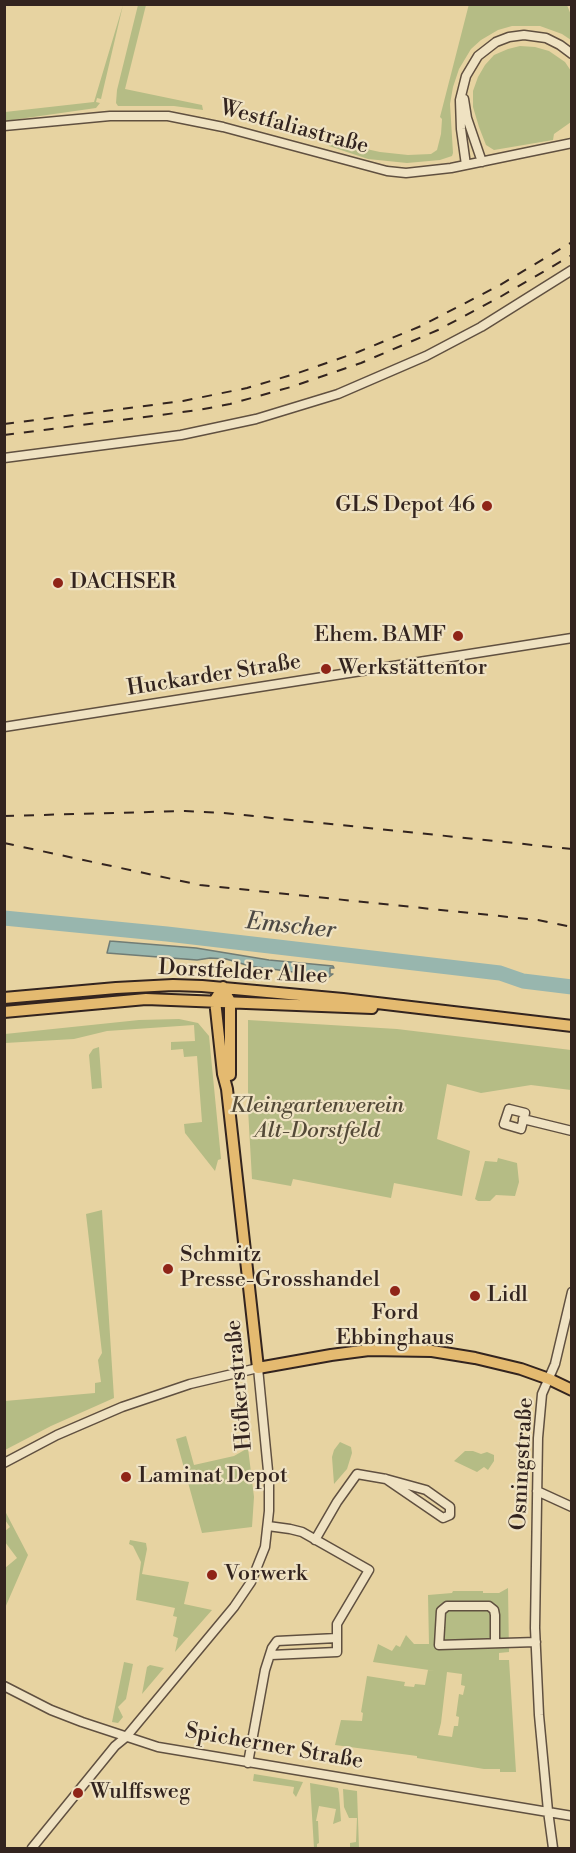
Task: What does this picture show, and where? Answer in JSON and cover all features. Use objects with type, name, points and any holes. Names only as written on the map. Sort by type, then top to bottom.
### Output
[{"type":"main road","name":"Dorstfelder Allee","points":[[4,998],[173,985],[223,987],[572,1026]]},
{"type":"main road","points":[[215,1000],[223,987]]},
{"type":"main road","name":"Höfkerstraße","points":[[223,987],[230,1001],[230,1076],[227,1089]]},
{"type":"main road","name":"Dorstfelder Allee","points":[[4,1012],[118,1000],[176,999],[444,1010]]},
{"type":"main road","name":"Höfkerstraße","points":[[215,1000],[258,1368]]},
{"type":"main road","points":[[258,1368],[343,1353],[415,1350],[474,1358],[520,1369],[572,1390]]},
{"type":"street","points":[[466,165],[460,112],[468,70],[478,56],[489,46],[509,37],[524,35],[539,36],[561,45],[572,54]]},
{"type":"street","points":[[463,87],[467,118],[483,162]]},
{"type":"street","name":"Westfaliastraße","points":[[4,126],[110,117],[168,116],[223,127],[387,171],[406,173],[483,162],[572,143]]},
{"type":"street","points":[[4,458],[181,435],[264,416],[338,394],[417,360],[481,327],[572,270]]},
{"type":"street","name":"Huckarder Straße","points":[[4,728],[572,638]]},
{"type":"street","points":[[524,1119],[572,1131]]},
{"type":"street","name":"Osningstraße","points":[[548,1811],[536,1642],[539,1417],[542,1394],[555,1364],[572,1292]]},
{"type":"street","points":[[4,1463],[57,1435],[122,1407],[190,1384],[258,1368]]},
{"type":"street","name":"Höfkerstraße","points":[[32,1848],[115,1746],[126,1737],[243,1596],[258,1567],[265,1547],[268,1526],[269,1481],[258,1368]]},
{"type":"street","points":[[315,1540],[337,1502],[357,1474],[386,1479],[426,1490],[450,1507],[450,1515],[443,1518],[386,1479]]},
{"type":"street","points":[[537,1491],[572,1507]]},
{"type":"street","points":[[268,1526],[302,1532],[369,1570],[337,1624],[337,1652],[271,1655]]},
{"type":"street","points":[[495,1643],[495,1615],[491,1607],[485,1605],[447,1606],[441,1611],[439,1645],[536,1642]]},
{"type":"street","points":[[248,1763],[265,1670],[272,1648],[277,1641],[337,1638]]},
{"type":"street","name":"Spicherner Straße","points":[[4,1686],[51,1710],[158,1747],[572,1816]]},
{"type":"street","points":[[548,1811],[553,1848]]},
{"type":"green space","points":[[469,4],[567,5],[571,15],[571,40],[540,26],[512,26],[498,30],[471,49],[459,69],[453,87],[450,104],[452,156],[440,160],[407,163],[368,159],[329,146],[330,141],[380,152],[408,155],[431,154],[437,150],[441,134],[442,119],[440,117]]},
{"type":"green space","points":[[123,5],[101,99],[97,98],[96,102],[100,103],[96,108],[5,121],[5,112],[94,102]]},
{"type":"green space","points":[[138,5],[146,5],[125,89],[202,105],[203,110],[174,106],[118,106],[116,103],[117,90]]},
{"type":"green space","points":[[520,46],[549,51],[565,62],[571,71],[571,122],[554,134],[553,140],[494,150],[486,145],[479,127],[473,107],[473,91],[485,65],[494,55]]},
{"type":"green space","points":[[179,1019],[198,1023],[209,1036],[221,1159],[218,1160],[215,1171],[185,1133],[184,1124],[202,1122],[197,1056],[184,1057],[183,1049],[171,1050],[171,1042],[195,1041],[194,1025],[107,1031],[74,1039],[5,1043],[5,1034],[139,1020]]},
{"type":"green space","name":"Kleingartenverein Alt-Dorstfeld","points":[[248,1020],[397,1029],[571,1050],[571,1090],[531,1085],[481,1093],[447,1084],[437,1139],[470,1151],[462,1196],[394,1183],[391,1198],[293,1179],[291,1186],[252,1179],[248,1109]]},
{"type":"green space","points":[[99,1047],[102,1088],[92,1089],[89,1055],[93,1049]]},
{"type":"green space","points":[[498,1158],[517,1163],[519,1182],[515,1196],[496,1195],[490,1201],[478,1201],[475,1199],[485,1161],[497,1162]]},
{"type":"green space","points":[[102,1210],[114,1398],[51,1426],[5,1450],[5,1401],[95,1393],[95,1383],[101,1382],[98,1360],[102,1353],[86,1214]]},
{"type":"green space","points":[[186,1436],[194,1465],[234,1456],[248,1448],[254,1497],[252,1527],[202,1533],[176,1439]]},
{"type":"green space","points":[[340,1442],[351,1447],[352,1453],[347,1469],[334,1484],[332,1457]]},
{"type":"green space","points":[[465,1451],[481,1454],[487,1452],[494,1455],[494,1461],[488,1470],[484,1467],[477,1472],[454,1461]]},
{"type":"green space","points":[[5,1511],[28,1555],[5,1608],[5,1568],[17,1558],[5,1542],[5,1531],[10,1527],[5,1520]]},
{"type":"green space","points":[[130,1540],[146,1543],[142,1574],[189,1582],[184,1604],[212,1610],[175,1652],[178,1638],[173,1636],[177,1617],[173,1616],[175,1608],[136,1600],[141,1562],[133,1546],[129,1544]]},
{"type":"green space","points":[[508,1588],[509,1652],[499,1653],[499,1660],[509,1660],[516,1772],[500,1772],[500,1769],[484,1769],[417,1758],[417,1756],[335,1745],[341,1720],[362,1721],[363,1713],[361,1712],[367,1676],[405,1682],[404,1686],[414,1687],[415,1684],[425,1685],[428,1670],[436,1671],[373,1662],[378,1644],[392,1651],[396,1645],[400,1647],[406,1635],[414,1644],[429,1644],[428,1595],[452,1593],[453,1591],[499,1593]],"holes":[[[447,1672],[462,1674],[461,1685],[465,1686],[463,1695],[459,1694],[456,1716],[459,1717],[458,1726],[454,1726],[452,1737],[438,1735]]]},
{"type":"green space","points":[[124,1662],[133,1664],[126,1699],[118,1707],[123,1717],[118,1723],[112,1722]]},
{"type":"green space","points":[[150,1665],[164,1668],[142,1694],[147,1667]]},
{"type":"green space","points":[[254,1774],[303,1782],[296,1797],[293,1793],[294,1787],[253,1781]]},
{"type":"green space","points":[[310,1783],[338,1788],[339,1793],[341,1821],[333,1824],[336,1809],[319,1806],[316,1821],[318,1821],[319,1843],[317,1848],[314,1848]]},
{"type":"green space","points":[[343,1789],[357,1791],[359,1848],[350,1848],[350,1843],[356,1842],[357,1818],[349,1818],[344,1807]]},
{"type":"water","points":[[110,941],[196,948],[269,960],[333,966],[334,968],[330,968],[330,974],[333,974],[329,977],[250,966],[226,959],[197,960],[107,953]]},
{"type":"waterway","name":"Emscher","points":[[4,918],[167,934],[500,973],[523,981],[572,987]]},
{"type":"railway","points":[[4,424],[183,401],[247,388],[298,373],[421,326],[500,285],[572,242]]},
{"type":"railway","points":[[4,435],[199,410],[291,387],[361,363],[438,330],[572,255]]},
{"type":"railway","points":[[4,816],[185,811],[224,813],[572,849]]},
{"type":"railway","points":[[4,843],[200,885],[538,920],[572,927]]},
{"type":"place","name":"GLS Depot 46","points":[[487,506]]},
{"type":"place","name":"DACHSER","points":[[58,583]]},
{"type":"place","name":"Ehem. BAMF","points":[[458,636]]},
{"type":"place","name":"Werkstättentor","points":[[326,669]]},
{"type":"place","name":"Schmitz Presse-Grosshandel","points":[[168,1269]]},
{"type":"place","name":"Ford Ebbinghaus","points":[[395,1291]]},
{"type":"place","name":"Lidl","points":[[475,1296]]},
{"type":"place","name":"Laminat Depot","points":[[126,1477]]},
{"type":"place","name":"Vorwerk","points":[[212,1575]]},
{"type":"place","name":"Wulffsweg","points":[[78,1793]]}]
